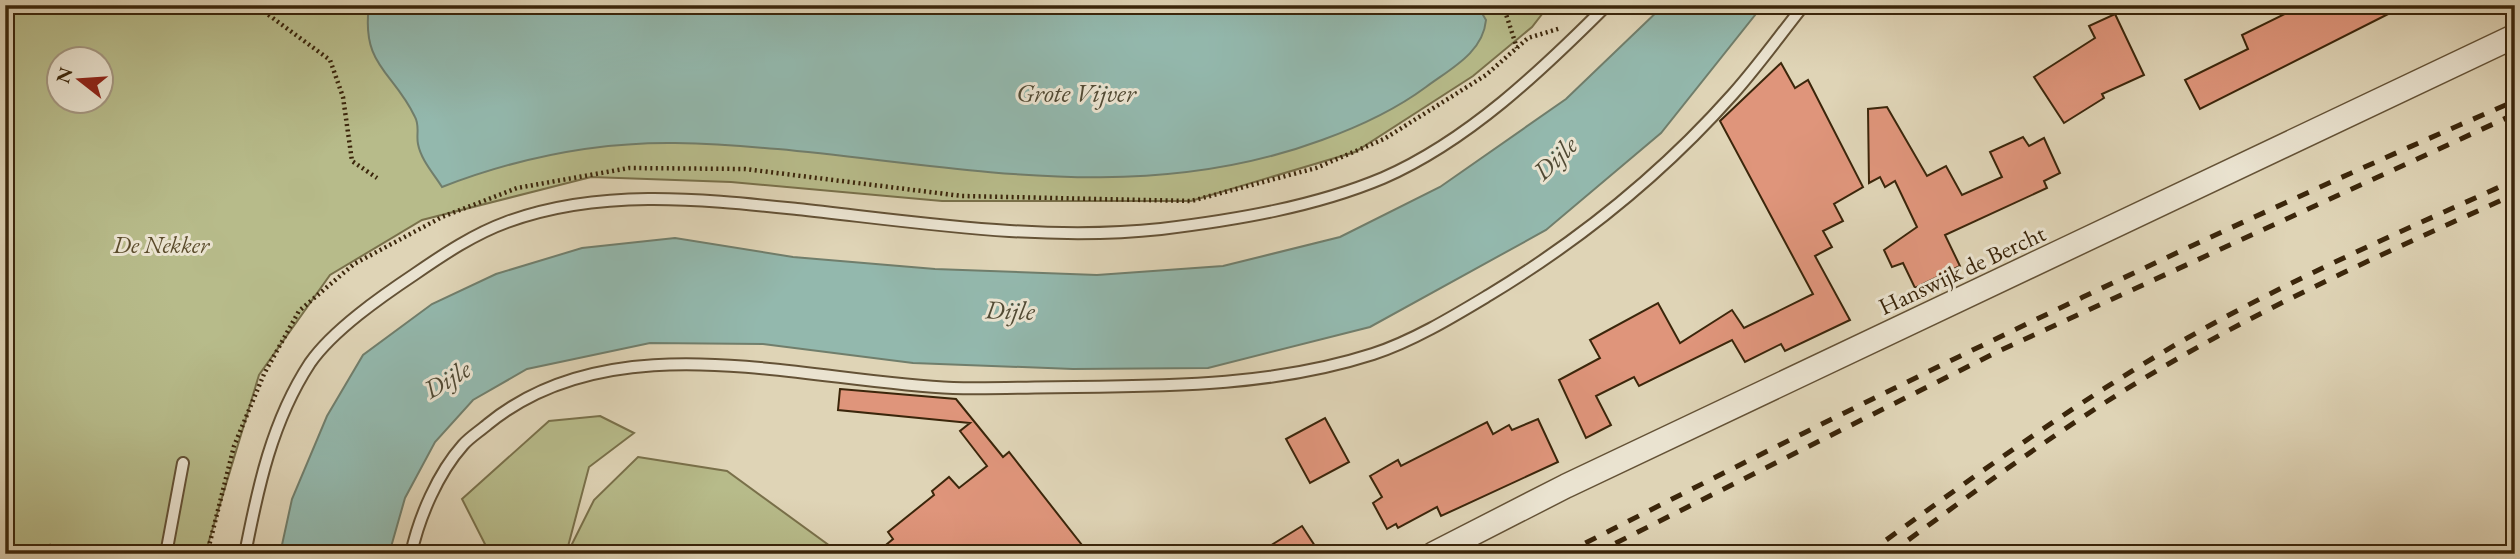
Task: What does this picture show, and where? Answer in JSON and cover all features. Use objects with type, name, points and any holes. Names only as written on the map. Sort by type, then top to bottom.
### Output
[{"type":"street","name":"Hanswijk de Bercht","points":[[1433,554],[1566,486],[2515,36]]},
{"type":"lane","points":[[245,554],[265,463],[283,412],[312,360],[351,322],[401,283],[458,245],[505,222],[547,210],[620,200],[689,197],[919,222],[1064,233],[1158,229],[1241,217],[1319,199],[1382,178],[1444,145],[1512,92],[1607,5]]},
{"type":"lane","points":[[411,554],[416,529],[436,487],[463,445],[505,411],[556,383],[607,369],[707,365],[952,388],[1126,387],[1218,383],[1298,374],[1377,353],[1464,310],[1535,267],[1604,218],[1665,164],[1733,94],[1804,5]]},
{"type":"lane","points":[[166,554],[183,463]]},
{"type":"path","points":[[255,5],[330,60],[343,97],[352,161],[377,178]]},
{"type":"path","points":[[1503,5],[1517,48]]},
{"type":"path","points":[[5,548],[52,546]]},
{"type":"green space","name":"De Nekker","points":[[5,5],[1549,5],[1532,27],[1473,76],[1355,152],[1191,201],[942,201],[731,182],[591,177],[422,220],[330,275],[259,375],[205,554],[5,554]]},
{"type":"green space","points":[[600,416],[634,433],[589,467],[566,554],[490,554],[462,499],[549,421]]},
{"type":"green space","points":[[638,457],[727,471],[841,554],[567,554],[594,500]]},
{"type":"water","name":"Grote Vijver","points":[[369,5],[1477,5],[1486,20],[1479,42],[1464,59],[1402,103],[1336,135],[1241,163],[1161,175],[1080,177],[1000,173],[757,147],[645,143],[586,149],[528,160],[442,187],[420,150],[415,117],[374,55],[368,25]]},
{"type":"water","name":"Dijle","points":[[1664,5],[1763,5],[1661,133],[1546,230],[1370,327],[1208,368],[1073,369],[913,363],[763,344],[650,343],[527,369],[473,400],[435,442],[405,498],[389,554],[280,554],[292,499],[327,416],[363,355],[432,304],[496,274],[582,248],[675,238],[793,257],[935,269],[1097,275],[1223,266],[1340,237],[1440,187],[1566,99]]},
{"type":"building","points":[[2303,5],[2406,5],[2200,109],[2185,80],[2248,49],[2242,35]]},
{"type":"building","points":[[2115,14],[2144,75],[2102,94],[2104,98],[2064,123],[2034,77],[2095,38],[2089,26]]},
{"type":"building","points":[[1781,63],[1795,88],[1808,80],[1863,187],[1834,204],[1843,221],[1823,231],[1832,247],[1815,256],[1850,320],[1785,351],[1781,344],[1745,362],[1732,340],[1639,386],[1634,377],[1596,396],[1611,425],[1586,438],[1559,380],[1600,358],[1590,340],[1658,303],[1680,343],[1732,310],[1744,328],[1813,294],[1720,121]]},
{"type":"building","points":[[1887,107],[1927,176],[1946,166],[1962,195],[2002,177],[1990,152],[2023,137],[2029,146],[2044,138],[2060,173],[2044,181],[2047,188],[1945,235],[1960,266],[1915,288],[1903,263],[1892,267],[1884,250],[1917,227],[1895,181],[1885,187],[1880,177],[1869,183],[1868,109]]},
{"type":"building","points":[[840,389],[956,399],[1003,457],[1009,452],[1089,554],[875,554],[893,539],[888,532],[934,495],[932,491],[949,477],[959,488],[987,466],[960,431],[970,423],[838,410]]},
{"type":"building","points":[[1325,418],[1349,462],[1310,483],[1286,439]]},
{"type":"building","points":[[1538,419],[1558,462],[1441,516],[1437,507],[1398,528],[1396,524],[1387,529],[1373,503],[1382,497],[1370,476],[1398,460],[1401,466],[1487,422],[1493,434],[1509,425],[1512,430]]},
{"type":"building","points":[[1302,526],[1315,546],[1303,554],[1257,554]]},
{"type":"railway","points":[[1564,554],[1799,435],[2155,263],[2515,101]]},
{"type":"railway","points":[[1594,554],[1999,351],[2515,114]]},
{"type":"railway","points":[[1867,554],[1980,472],[2175,345],[2300,279],[2515,180]]},
{"type":"railway","points":[[1889,554],[2071,425],[2184,355],[2306,291],[2515,194]]}]
